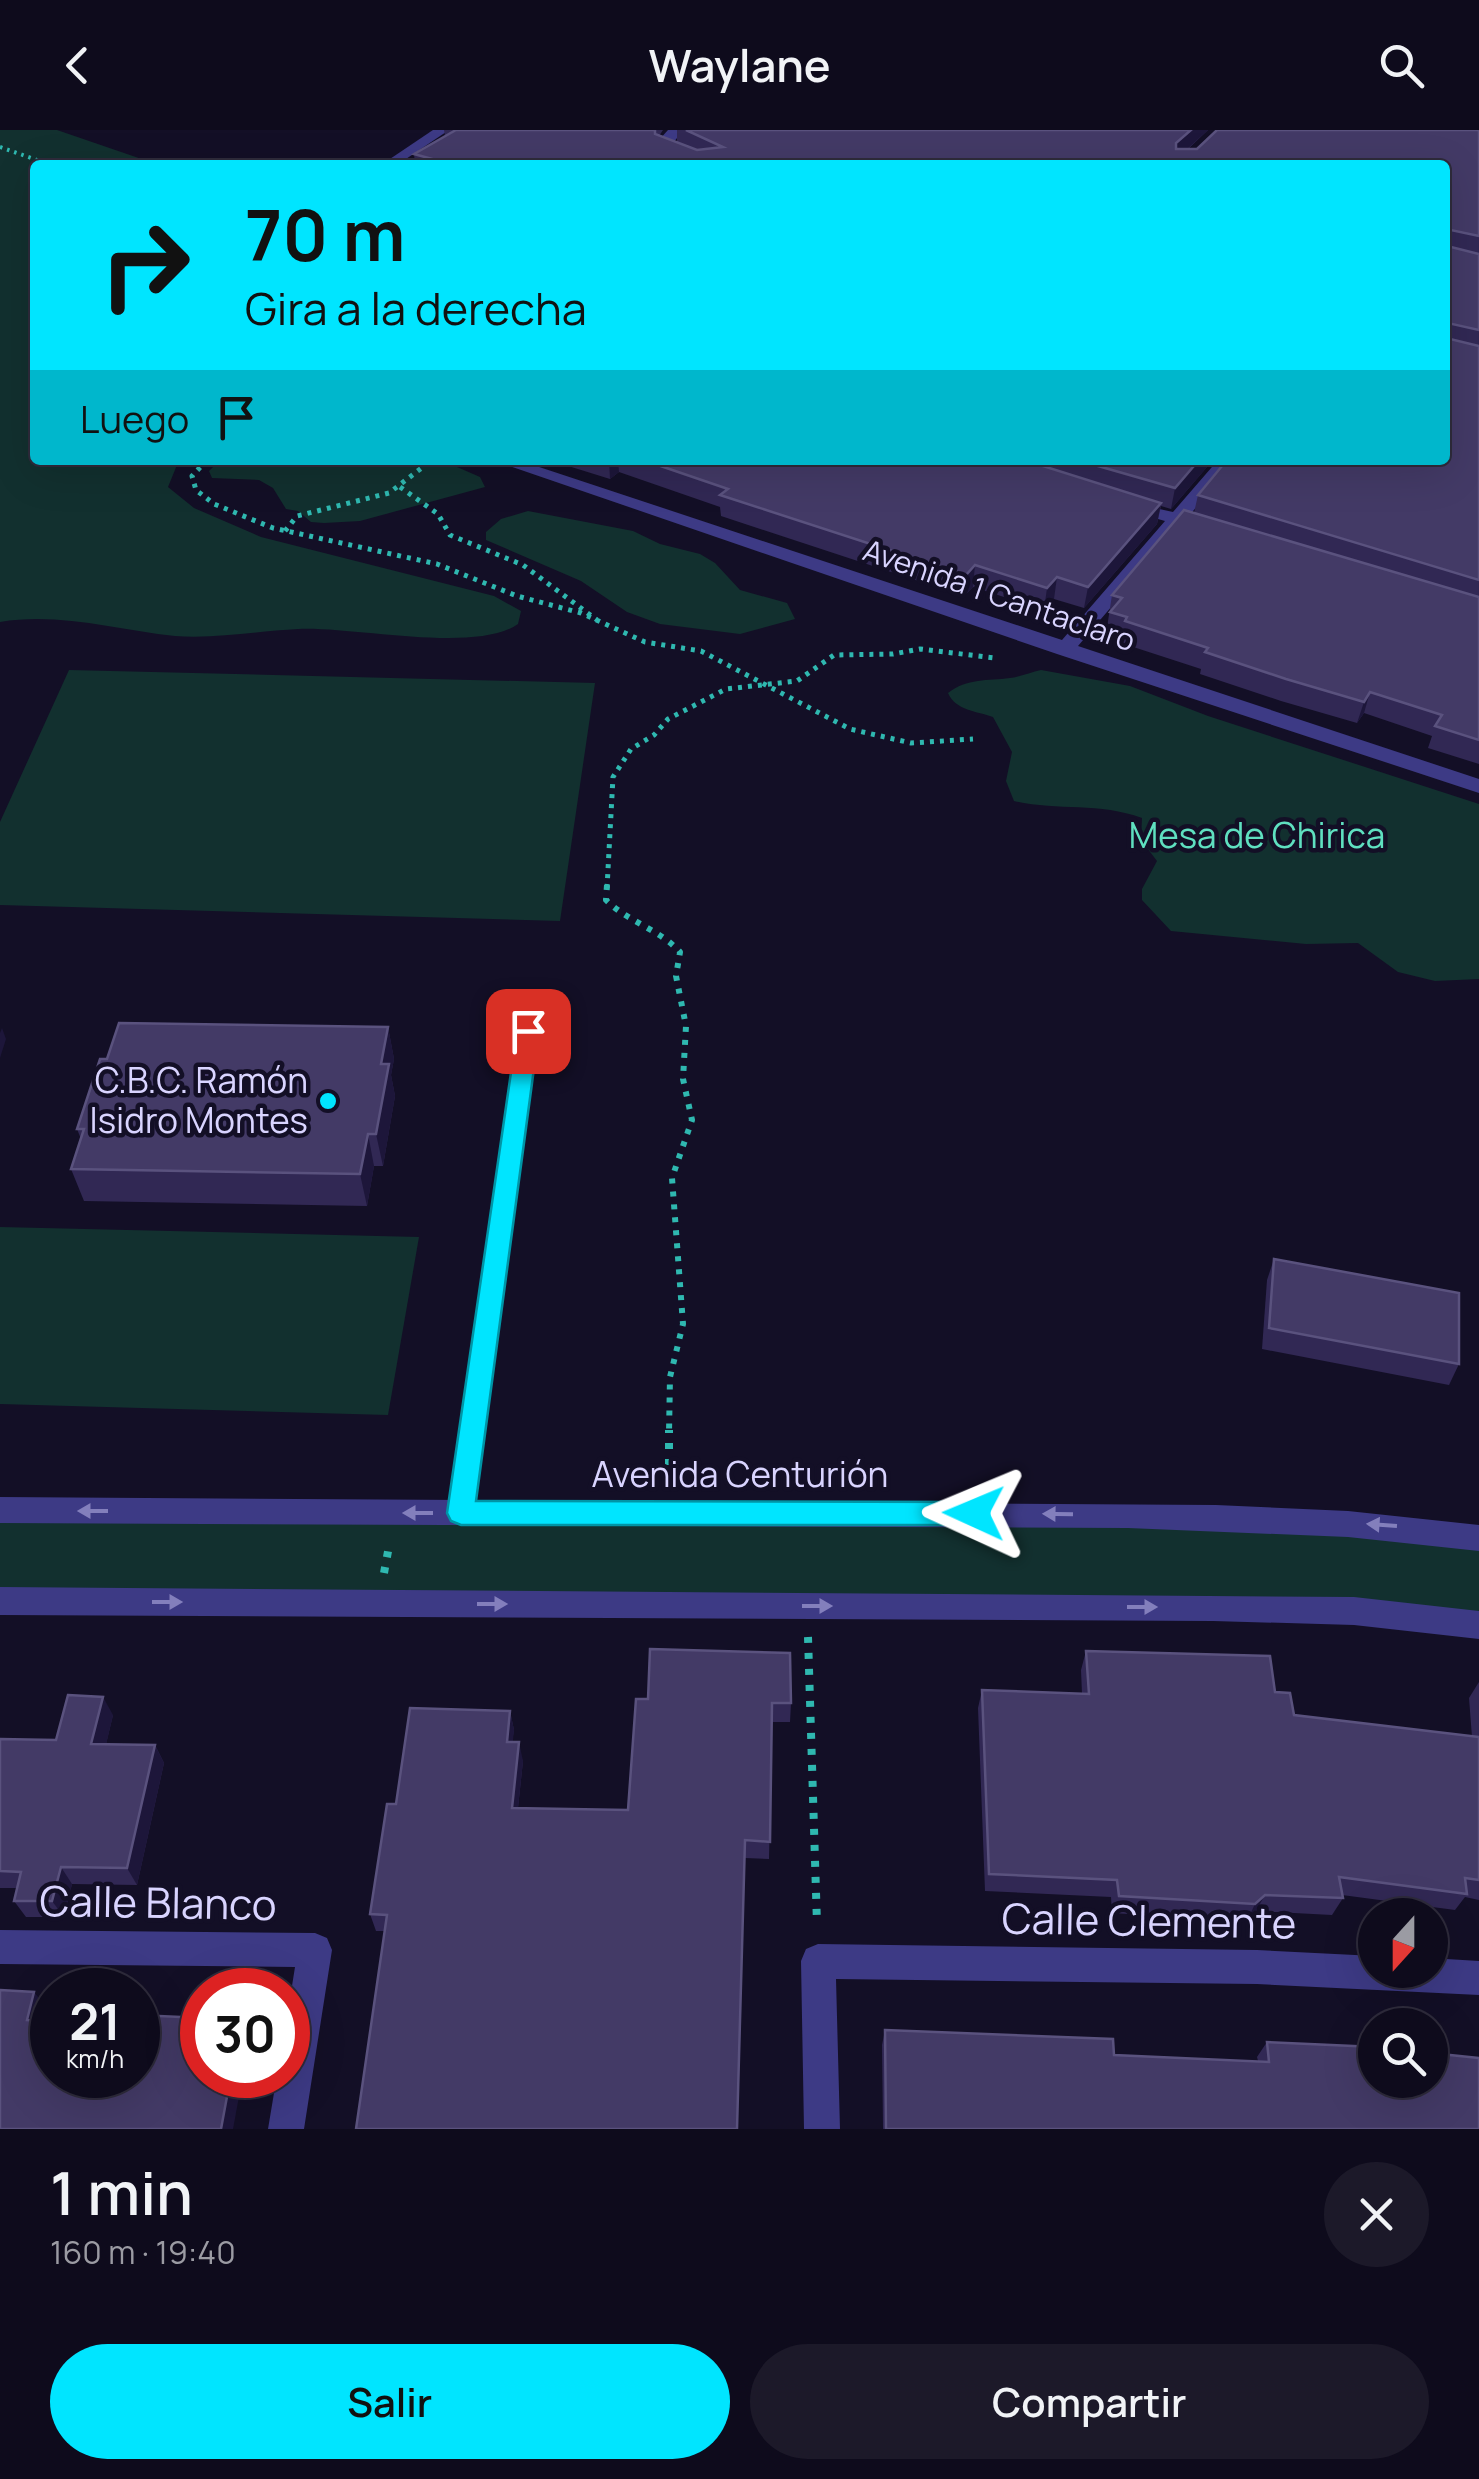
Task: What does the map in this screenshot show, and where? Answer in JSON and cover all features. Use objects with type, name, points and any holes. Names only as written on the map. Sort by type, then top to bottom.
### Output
[{"type":"street","points":[[396,160],[442,130]]},
{"type":"street","points":[[676,130],[664,144],[669,152],[695,160]]},
{"type":"street","name":"Avenida 1 Cantaclaro","points":[[516,465],[1479,786]]},
{"type":"street","points":[[1064,650],[1222,465]]},
{"type":"street","points":[[1120,502],[1229,535]]},
{"type":"street","name":"Avenida Centurión","points":[[0,1510],[1297,1519],[1406,1527],[1479,1538]]},
{"type":"street","points":[[0,1601],[1354,1611],[1479,1625]]},
{"type":"street","name":"Calle Blanco","points":[[0,1947],[315,1950],[286,2129]]},
{"type":"street","points":[[818,1960],[822,2129]]},
{"type":"street","name":"Calle Clemente","points":[[818,1960],[1258,1967],[1479,1978]]},
{"type":"lane","points":[[461,1513],[528,1031]]},
{"type":"path","points":[[0,146],[30,160]]},
{"type":"path","points":[[203,465],[191,480],[198,493],[219,506],[285,531],[437,564],[598,621],[644,642],[701,651],[850,729],[911,743],[973,738]]},
{"type":"path","points":[[285,531],[297,516],[376,497],[400,487],[427,465]]},
{"type":"path","points":[[400,487],[438,514],[450,535],[522,564],[598,621]]},
{"type":"path","points":[[668,1513],[670,1377],[683,1324],[672,1178],[692,1120],[682,1052],[686,1026],[676,976],[680,952],[659,932],[628,919],[606,900],[610,788],[624,757],[668,718],[726,689],[798,681],[822,660],[849,653],[893,654],[920,649],[1025,661],[1064,650]]},
{"type":"path","points":[[379,1604],[395,1513]]},
{"type":"path","points":[[807,1606],[818,1960]]},
{"type":"green space","points":[[0,130],[57,130],[144,160],[30,160],[30,465],[177,465],[168,487],[194,508],[261,537],[494,596],[521,611],[518,624],[498,633],[444,638],[321,629],[190,637],[66,620],[0,622]]},
{"type":"green space","points":[[215,465],[452,465],[480,477],[485,487],[360,521],[324,523],[311,522],[298,511],[286,509],[273,488],[259,480],[212,478],[209,471]]},
{"type":"green space","points":[[528,511],[633,531],[660,544],[700,554],[715,563],[740,590],[787,603],[795,619],[740,634],[660,624],[627,612],[581,581],[486,540],[486,532],[501,519]]},
{"type":"green space","points":[[69,670],[595,683],[560,921],[0,905],[0,822]]},
{"type":"green space","name":"Mesa de Chirica","points":[[1041,670],[1130,686],[1208,716],[1479,804],[1479,979],[1435,981],[1398,972],[1358,943],[1306,944],[1171,931],[1142,900],[1142,889],[1157,861],[1141,840],[1142,818],[1110,810],[1014,801],[1006,781],[1012,752],[993,717],[962,707],[948,693],[970,682]]},
{"type":"green space","points":[[0,1227],[419,1237],[388,1415],[0,1404]]},
{"type":"green space","points":[[0,1510],[936,1513],[1479,1538],[1479,1625],[0,1601]]},
{"type":"building","points":[[456,130],[655,130],[655,134],[697,150],[723,147],[686,130],[1191,130],[1176,143],[1176,149],[1197,149],[1217,130],[1479,130],[1479,236],[1450,231],[1450,160],[436,160],[414,154]]},
{"type":"building","points":[[1450,247],[1479,254],[1479,330],[1450,323]]},
{"type":"building","points":[[1450,339],[1479,346],[1479,580],[1198,495],[1223,465],[1450,465]]},
{"type":"building","points":[[658,465],[1040,465],[1161,503],[1088,587],[1057,577],[1047,588],[975,565],[966,575],[720,495],[728,489]]},
{"type":"building","points":[[1094,465],[1195,465],[1175,488]]},
{"type":"building","points":[[1184,510],[1479,597],[1479,740],[1435,726],[1442,715],[1370,692],[1364,702],[1286,679],[1205,652],[1208,648],[1125,621],[1127,617],[1110,612],[1122,598],[1112,595]]},
{"type":"building","points":[[119,1023],[388,1027],[381,1064],[389,1064],[376,1134],[368,1134],[360,1174],[71,1169],[84,1129],[77,1129],[100,1059],[107,1059]]},
{"type":"building","points":[[1274,1259],[1459,1293],[1459,1364],[1269,1328]]},
{"type":"building","points":[[650,1649],[790,1653],[791,1703],[772,1703],[770,1842],[745,1840],[737,2129],[356,2129],[387,1915],[370,1914],[387,1804],[396,1804],[410,1708],[510,1711],[507,1742],[519,1742],[512,1808],[628,1810],[636,1699],[648,1699]]},
{"type":"building","points":[[1086,1651],[1270,1656],[1275,1692],[1290,1693],[1294,1715],[1479,1737],[1479,1880],[1465,1878],[1467,1894],[1339,1877],[1343,1898],[1265,1895],[1255,1904],[1119,1896],[1117,1880],[989,1874],[982,1690],[1089,1694]]},
{"type":"building","points":[[68,1695],[103,1697],[91,1744],[155,1745],[127,1868],[61,1867],[52,1901],[14,1901],[21,1872],[0,1871],[0,1739],[56,1740]]},
{"type":"building","points":[[0,1990],[30,1992],[30,2098],[160,2098],[160,2016],[180,2017],[180,2098],[227,2098],[221,2129],[0,2129]]},
{"type":"building","points":[[885,2030],[1113,2039],[1114,2055],[1269,2062],[1267,2042],[1358,2046],[1358,2098],[1448,2098],[1448,2055],[1479,2058],[1479,2129],[886,2129]]},
{"type":"place","name":"C.B.C. Ramón Isidro Montes","points":[[328,1101]]},
{"type":"route","points":[[528,1031],[461,1513],[974,1513]]}]
